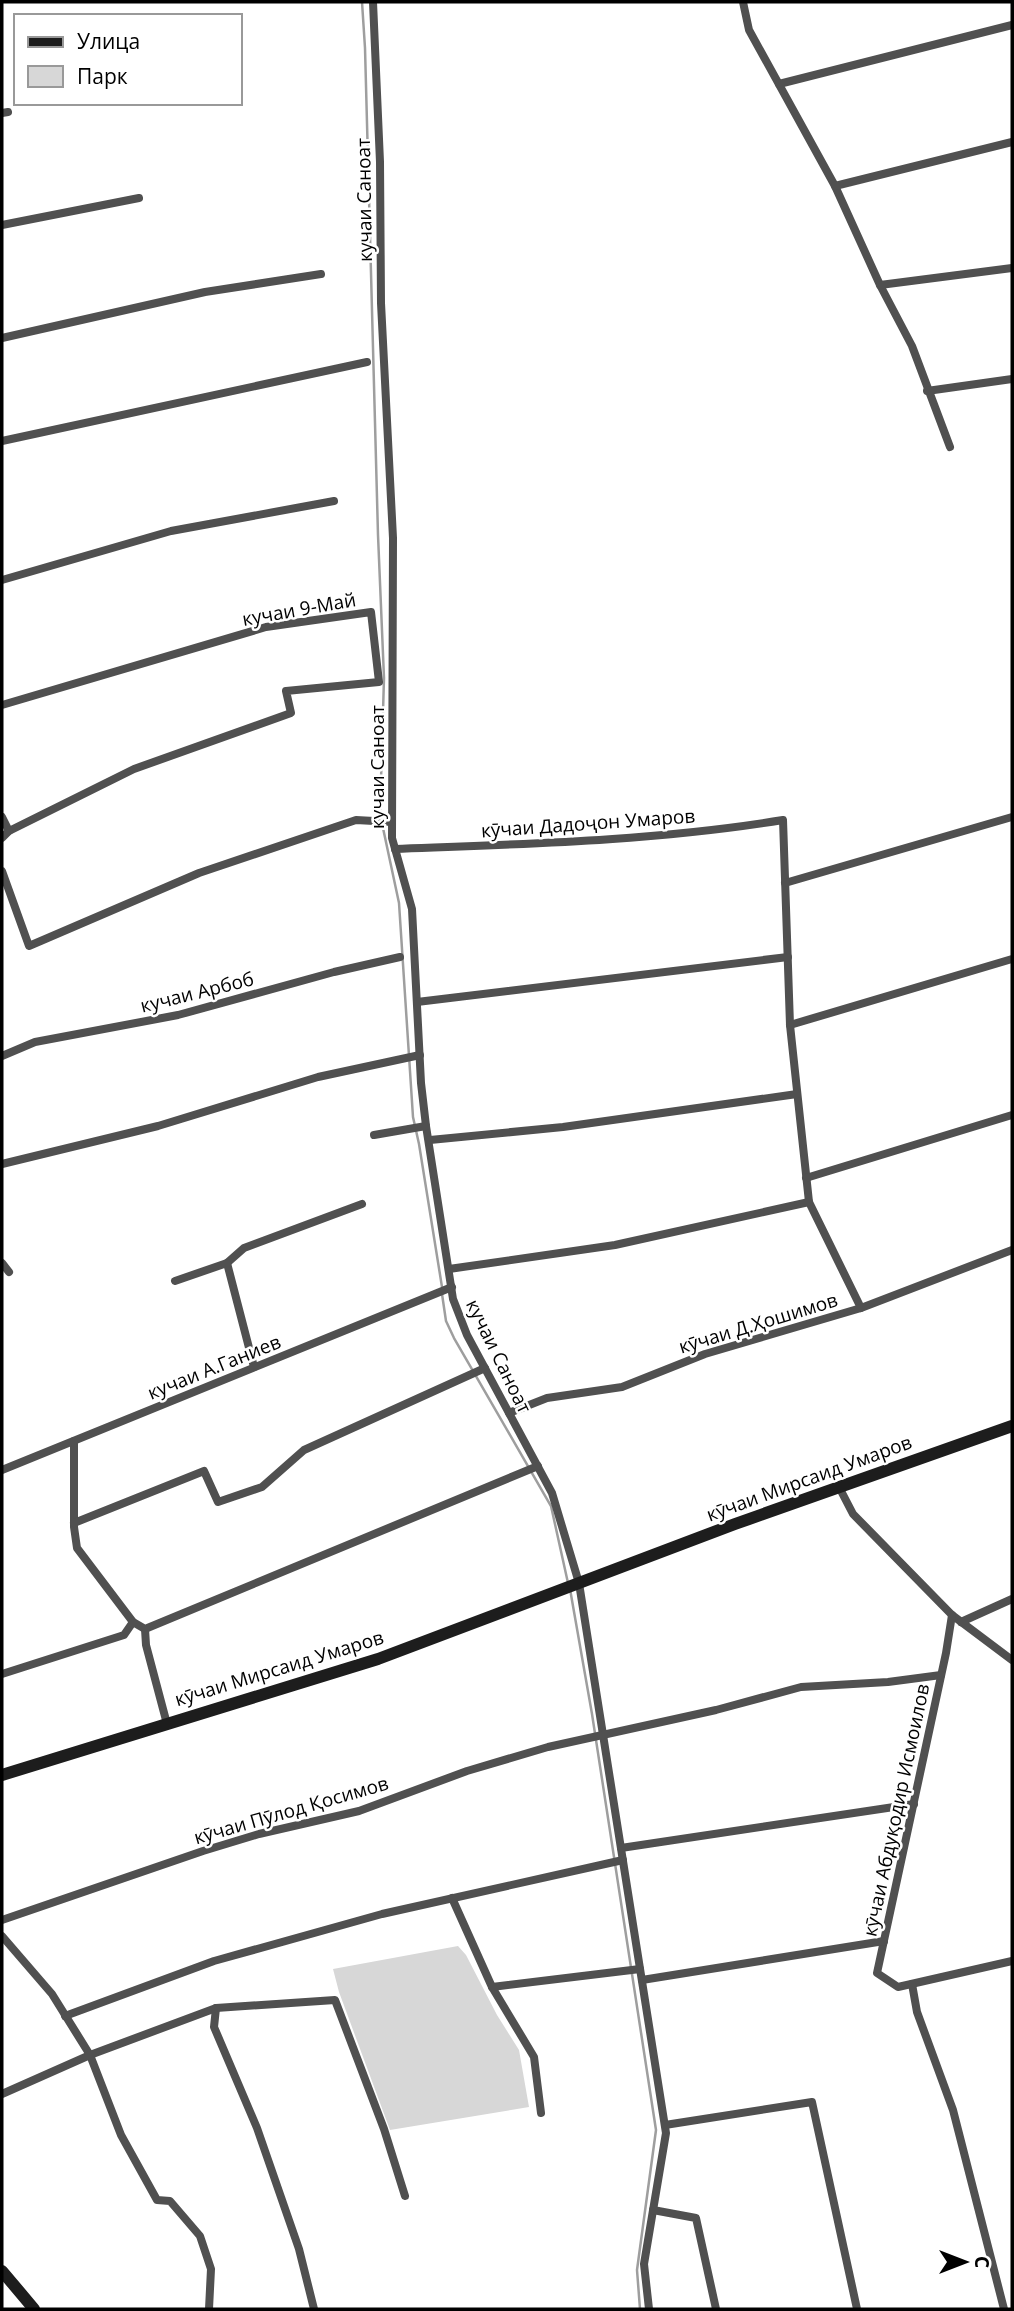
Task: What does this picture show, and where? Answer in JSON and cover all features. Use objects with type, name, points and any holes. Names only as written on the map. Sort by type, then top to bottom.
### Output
[{"type":"street","name":"кучаи Саноат","points":[[373,2],[380,162],[381,303],[393,538],[385,822],[412,909],[417,1002],[412,1057],[418,1128],[430,1140],[449,1269],[445,1290],[453,1299],[478,1371],[509,1413],[533,1468],[552,1493],[572,1586],[621,1848],[618,1861],[642,1980],[666,2133],[644,2264],[649,2309]]},
{"type":"street","points":[[743,2],[750,30],[835,186],[880,285],[912,346],[950,447]]},
{"type":"street","points":[[779,84],[1012,25]]},
{"type":"street","points":[[835,186],[1012,142]]},
{"type":"street","points":[[2,225],[139,198]]},
{"type":"street","points":[[880,285],[1012,268]]},
{"type":"street","points":[[2,338],[205,292],[321,274]]},
{"type":"street","points":[[2,441],[367,362]]},
{"type":"street","points":[[928,391],[1012,379]]},
{"type":"street","points":[[2,580],[171,531],[334,502]]},
{"type":"street","name":"кучаи 9-Май","points":[[2,705],[266,627],[371,612],[379,682],[286,691],[291,713],[134,769],[9,831],[2,838]]},
{"type":"street","points":[[2,817],[9,831]]},
{"type":"street","points":[[860,1308],[810,1202],[790,1025],[785,883],[1012,817]]},
{"type":"street","points":[[2,871],[29,946],[199,873],[356,820],[385,822]]},
{"type":"street","name":"кӯчаи Дадоҷон Умаров","points":[[395,849],[574,842],[732,828],[783,820],[785,883]]},
{"type":"street","name":"кучаи Арбоб","points":[[2,1056],[35,1042],[178,1015],[334,972],[400,957]]},
{"type":"street","points":[[417,1002],[788,957]]},
{"type":"street","points":[[790,1025],[1012,959]]},
{"type":"street","points":[[2,1164],[158,1126],[318,1077],[412,1057]]},
{"type":"street","points":[[430,1140],[563,1127],[797,1094]]},
{"type":"street","points":[[806,1178],[1012,1115]]},
{"type":"street","points":[[374,1135],[418,1128]]},
{"type":"street","points":[[449,1269],[615,1245],[810,1202]]},
{"type":"street","points":[[175,1281],[227,1263],[244,1248],[362,1204]]},
{"type":"street","name":"кӯчаи Д.Ҳошимов","points":[[509,1413],[547,1398],[622,1387],[705,1354],[860,1308],[1012,1250]]},
{"type":"street","points":[[2,1263],[9,1272]]},
{"type":"street","points":[[227,1263],[254,1367]]},
{"type":"street","name":"кучаи А.Ганиев","points":[[2,1470],[445,1290]]},
{"type":"street","points":[[74,1523],[204,1471],[218,1502],[262,1487],[304,1450],[478,1371]]},
{"type":"street","name":"кӯчаи Мирсаид Умаров","points":[[2,1775],[378,1659],[839,1487],[1012,1426]]},
{"type":"street","points":[[74,1441],[74,1523],[77,1548],[133,1622],[145,1629]]},
{"type":"street","points":[[145,1629],[533,1468]]},
{"type":"street","points":[[839,1487],[853,1514],[952,1615],[1012,1660]]},
{"type":"street","points":[[961,1622],[1012,1599]]},
{"type":"street","name":"кӯчаи Абдуқодир Исмоилов","points":[[952,1615],[942,1675],[877,1973],[898,1987],[1012,1961]]},
{"type":"street","points":[[2,1674],[124,1635],[133,1622]]},
{"type":"street","points":[[145,1629],[146,1645],[167,1724]]},
{"type":"street","name":"кӯчаи Пӯлод Қосимов","points":[[2,1920],[259,1834],[359,1811],[467,1771],[598,1735],[716,1710],[801,1687],[888,1682],[942,1675]]},
{"type":"street","points":[[621,1848],[914,1804]]},
{"type":"street","points":[[65,2016],[214,1961],[382,1914],[618,1861]]},
{"type":"street","points":[[452,1898],[492,1987],[534,2057],[541,2113]]},
{"type":"street","points":[[2,1936],[52,1994],[90,2055],[121,2135],[156,2200],[170,2201],[200,2236],[211,2269],[209,2309]]},
{"type":"street","points":[[642,1980],[884,1941]]},
{"type":"street","points":[[492,1987],[640,1969]]},
{"type":"street","points":[[912,1984],[917,2012],[953,2109],[1004,2309]]},
{"type":"street","points":[[2,2094],[90,2055],[216,2008],[335,2000],[384,2129],[405,2196]]},
{"type":"street","points":[[216,2008],[214,2027],[261,2140],[299,2249],[314,2309]]},
{"type":"street","points":[[665,2125],[812,2102],[857,2309]]},
{"type":"street","points":[[653,2210],[696,2218],[716,2309]]},
{"type":"street","points":[[2,2271],[34,2309]]},
{"type":"green space","points":[[458,1946],[466,1955],[497,2015],[519,2050],[529,2107],[390,2130],[333,1969]]},
{"type":"waterway","points":[[362,2],[384,678],[380,814],[399,903],[413,1117],[442,1287]]},
{"type":"waterway","points":[[442,1294],[446,1321],[454,1338],[551,1506],[568,1583]]},
{"type":"waterway","points":[[570,1589],[592,1714],[656,2130],[637,2270],[640,2309]]}]
